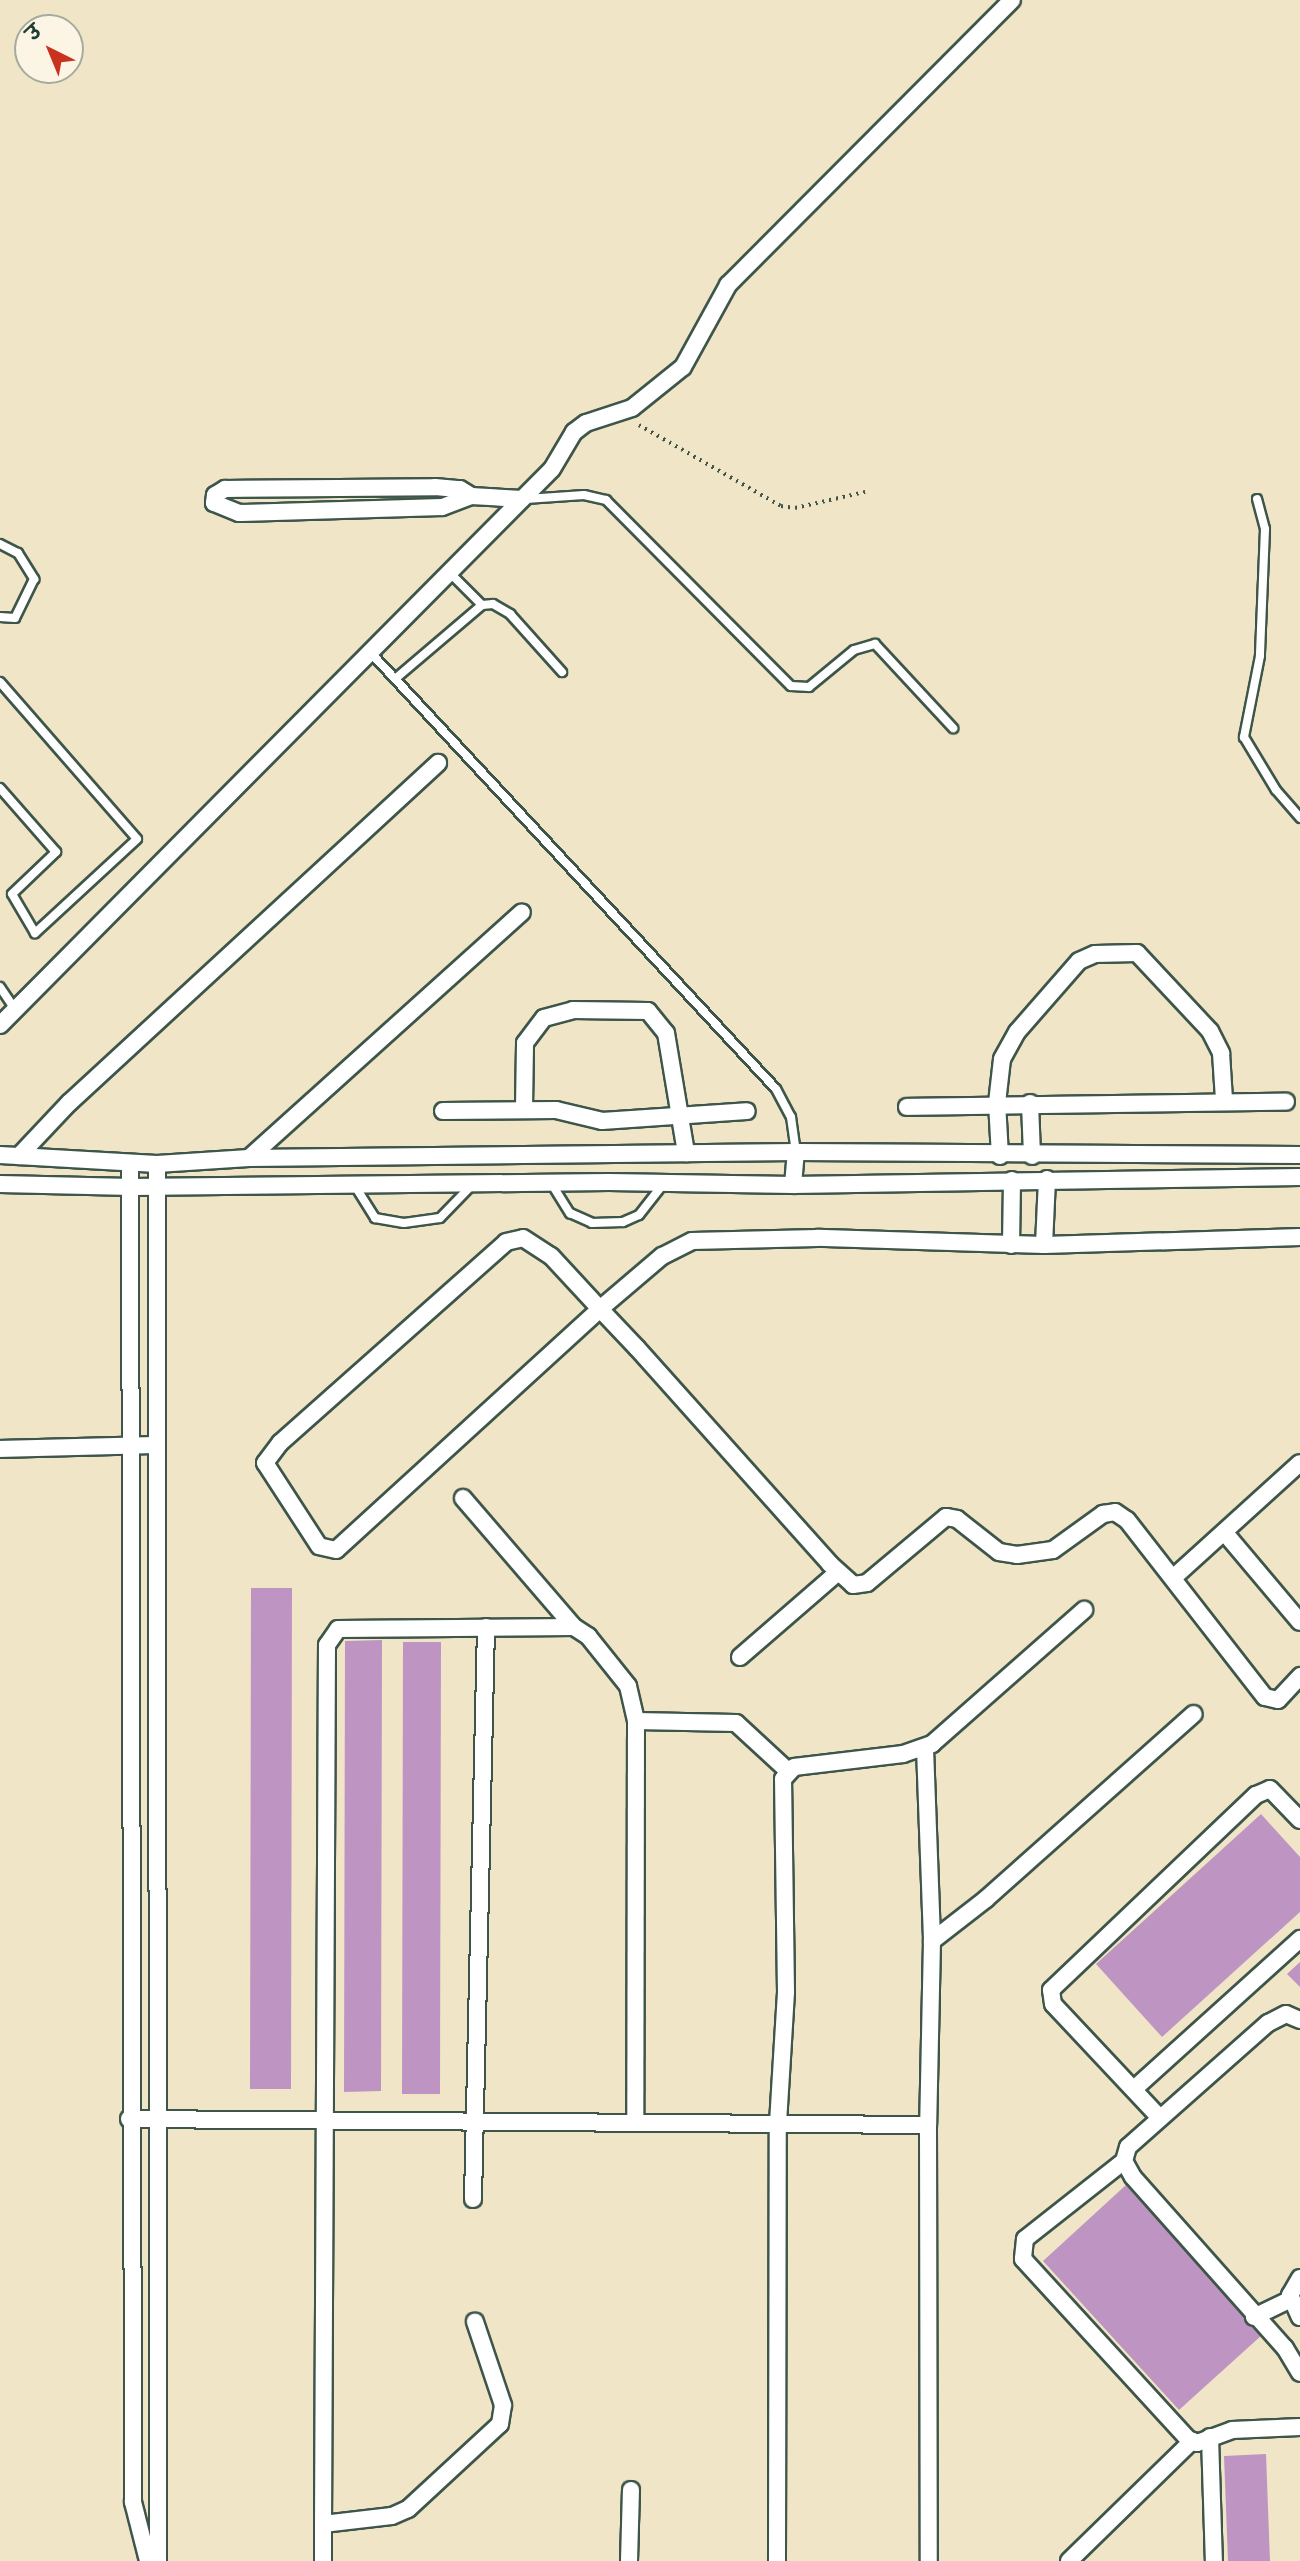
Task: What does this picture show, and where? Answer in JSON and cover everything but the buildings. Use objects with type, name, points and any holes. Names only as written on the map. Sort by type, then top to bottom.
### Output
[{"type":"street","points":[[0,1025],[522,499],[558,461],[574,432],[586,423],[615,414],[641,401],[682,367],[728,285],[1012,0]]},
{"type":"street","points":[[471,496],[460,489],[435,487],[225,489],[215,495],[214,503],[239,513],[442,506],[471,496],[522,499]]},
{"type":"street","points":[[19,1156],[69,1103],[438,763]]},
{"type":"street","points":[[248,1158],[522,912]]},
{"type":"street","points":[[1000,1156],[997,1104],[1002,1059],[1017,1032],[1079,961],[1096,954],[1137,953],[1214,1037],[1221,1053],[1224,1100]]},
{"type":"street","points":[[524,1108],[526,1043],[535,1026],[555,1013],[631,1009],[654,1015],[666,1033],[686,1153]]},
{"type":"street","points":[[906,1107],[1224,1100],[1286,1102]]},
{"type":"street","points":[[1030,1103],[1031,1156]]},
{"type":"street","points":[[443,1111],[524,1108],[556,1110],[602,1121],[747,1111]]},
{"type":"street","points":[[793,1185],[796,1152]]},
{"type":"street","points":[[0,1155],[130,1164],[248,1158],[796,1152],[1000,1156],[1300,1155]]},
{"type":"street","points":[[130,1164],[129,2119],[133,2252],[133,2502],[153,2554]]},
{"type":"street","points":[[153,2554],[159,2247],[157,1164]]},
{"type":"street","points":[[0,1184],[132,1187],[551,1183],[793,1185],[1300,1177]]},
{"type":"street","points":[[1011,1245],[1012,1180]]},
{"type":"street","points":[[1044,1245],[1047,1180]]},
{"type":"street","points":[[1300,1237],[1044,1245],[701,1239],[662,1256],[600,1309],[336,1550],[319,1546],[265,1467],[266,1458],[280,1443],[506,1242],[533,1241],[600,1309],[838,1572],[862,1586],[929,1529],[951,1516],[990,1546],[1017,1555],[1054,1550],[1110,1511],[1127,1520],[1265,1697],[1278,1700],[1300,1676]]},
{"type":"street","points":[[0,1449],[156,1445]]},
{"type":"street","points":[[1173,1578],[1300,1463]]},
{"type":"street","points":[[463,1498],[573,1628],[588,1636],[618,1671],[632,1697],[636,1721],[635,2122]]},
{"type":"street","points":[[1225,1533],[1300,1622]]},
{"type":"street","points":[[740,1657],[838,1572]]},
{"type":"street","points":[[788,1771],[925,1748],[1084,1610]]},
{"type":"street","points":[[323,2561],[330,1637],[343,1627],[573,1628]]},
{"type":"street","points":[[473,2199],[478,2124],[486,1627]]},
{"type":"street","points":[[932,1941],[986,1899],[1194,1714]]},
{"type":"street","points":[[636,1721],[736,1723],[788,1771]]},
{"type":"street","points":[[925,1748],[932,1941],[928,2125],[929,2561]]},
{"type":"street","points":[[777,2561],[778,2123],[786,1992],[782,1785],[788,1771]]},
{"type":"street","points":[[1160,2118],[1053,2004],[1051,1990],[1256,1795],[1270,1789],[1300,1820]]},
{"type":"street","points":[[1134,2089],[1300,1940]]},
{"type":"street","points":[[1192,2441],[1023,2259],[1025,2239],[1124,2161],[1128,2147],[1268,2023],[1286,2014],[1300,2020]]},
{"type":"street","points":[[129,2119],[478,2124],[635,2122],[928,2125]]},
{"type":"street","points":[[1124,2161],[1254,2317],[1285,2348],[1300,2373]]},
{"type":"street","points":[[133,2252],[159,2247]]},
{"type":"street","points":[[1254,2317],[1291,2299],[1300,2278]]},
{"type":"street","points":[[1291,2299],[1300,2317]]},
{"type":"street","points":[[323,2524],[391,2516],[408,2509],[500,2424],[503,2405],[475,2322]]},
{"type":"street","points":[[1069,2561],[1192,2441],[1243,2429],[1300,2427]]},
{"type":"street","points":[[1210,2437],[1214,2561]]},
{"type":"street","points":[[629,2561],[631,2490]]},
{"type":"lane","points":[[522,499],[584,495],[606,500],[791,686],[809,687],[854,650],[874,644],[953,728]]},
{"type":"lane","points":[[1257,499],[1265,529],[1260,656],[1244,737],[1276,790],[1300,818]]},
{"type":"lane","points":[[0,544],[18,553],[34,579],[15,618],[0,617]]},
{"type":"lane","points":[[449,572],[482,605]]},
{"type":"lane","points":[[395,679],[482,605],[493,604],[510,614],[562,672]]},
{"type":"lane","points":[[370,652],[776,1089],[791,1117],[796,1152]]},
{"type":"lane","points":[[0,682],[137,839],[35,933],[12,894],[56,852],[0,788]]},
{"type":"lane","points":[[0,987],[15,1009]]},
{"type":"lane","points":[[551,1183],[570,1213],[592,1223],[623,1222],[639,1215],[664,1183]]},
{"type":"lane","points":[[355,1186],[375,1218],[404,1223],[440,1218],[473,1185]]},
{"type":"path","points":[[615,414],[671,440],[781,506],[795,508],[865,492]]}]
